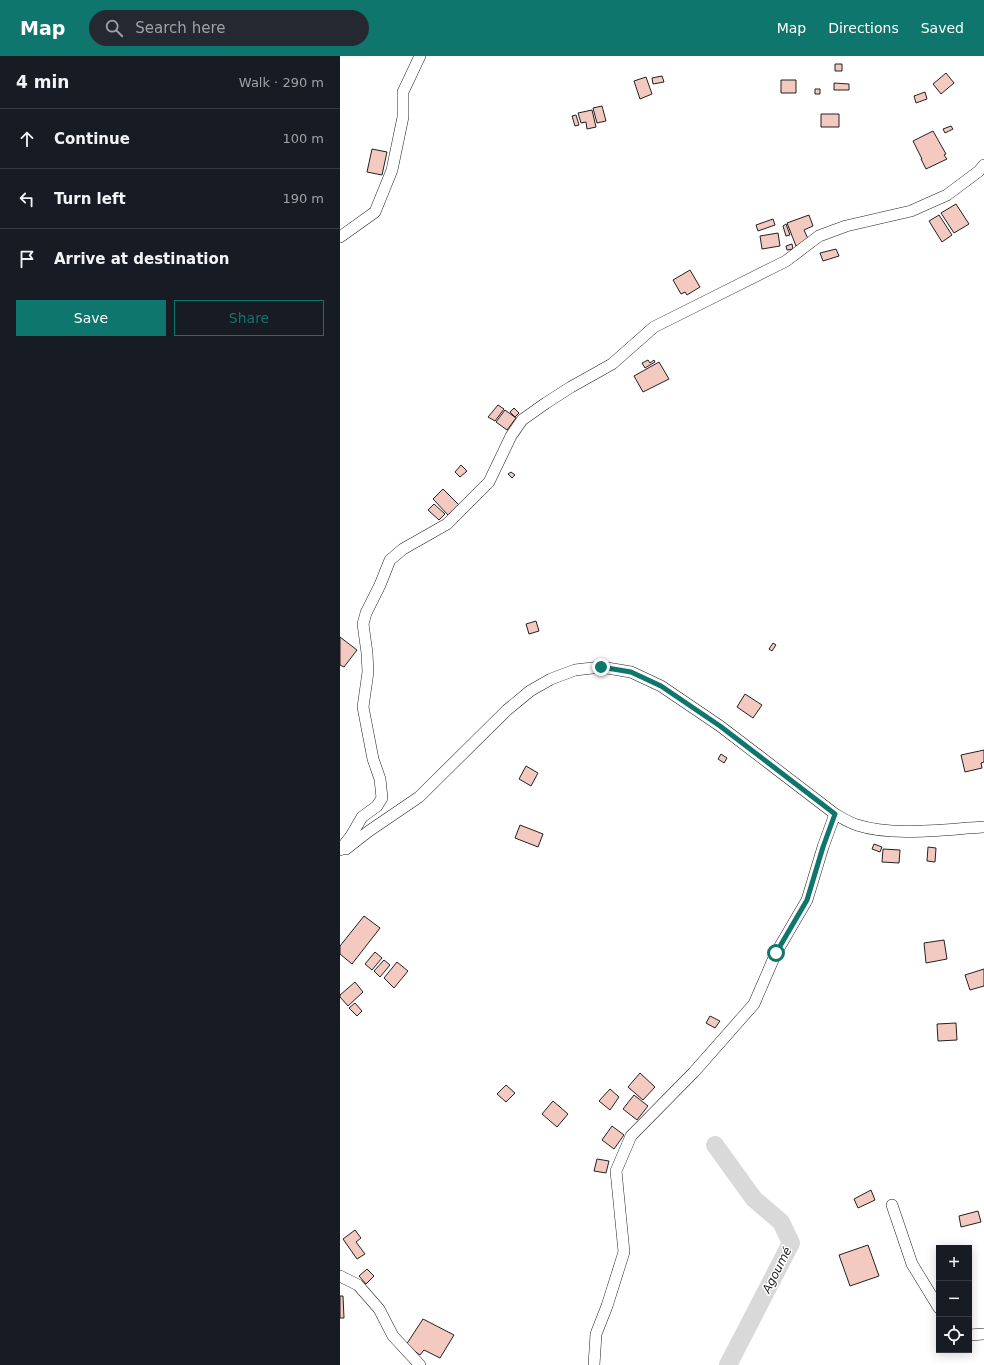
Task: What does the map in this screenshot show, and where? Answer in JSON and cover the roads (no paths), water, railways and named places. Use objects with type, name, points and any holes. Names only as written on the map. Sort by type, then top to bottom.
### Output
[{"type":"street","points":[[340,237],[375,212],[392,170],[403,117],[403,92],[420,56]]},
{"type":"street","points":[[340,850],[351,836],[362,817],[377,806],[382,798],[380,779],[373,759],[363,707],[368,672],[363,624],[366,613],[380,585],[390,560],[403,549],[447,524],[489,482],[511,436],[522,420],[565,391],[612,364],[654,327],[786,261],[820,236],[846,226],[911,211],[947,195],[979,171],[984,165]]},
{"type":"street","points":[[340,854],[420,797],[507,710],[530,691],[550,679],[575,670],[601,667],[631,672],[661,686],[720,726],[835,814],[856,825],[880,830],[921,831],[984,827]]},
{"type":"street","points":[[594,1365],[596,1334],[607,1306],[624,1252],[616,1171],[631,1136],[694,1072],[754,1004],[776,953],[807,900],[835,814]]},
{"type":"street","points":[[892,1205],[912,1264],[936,1303]]},
{"type":"street","points":[[340,1276],[358,1285],[379,1309],[393,1336],[420,1365]]},
{"type":"street","points":[[972,1336],[984,1334]]},
{"type":"waterway","name":"Agoumé","points":[[715,1145],[754,1199],[781,1222],[791,1243],[728,1365]]}]
